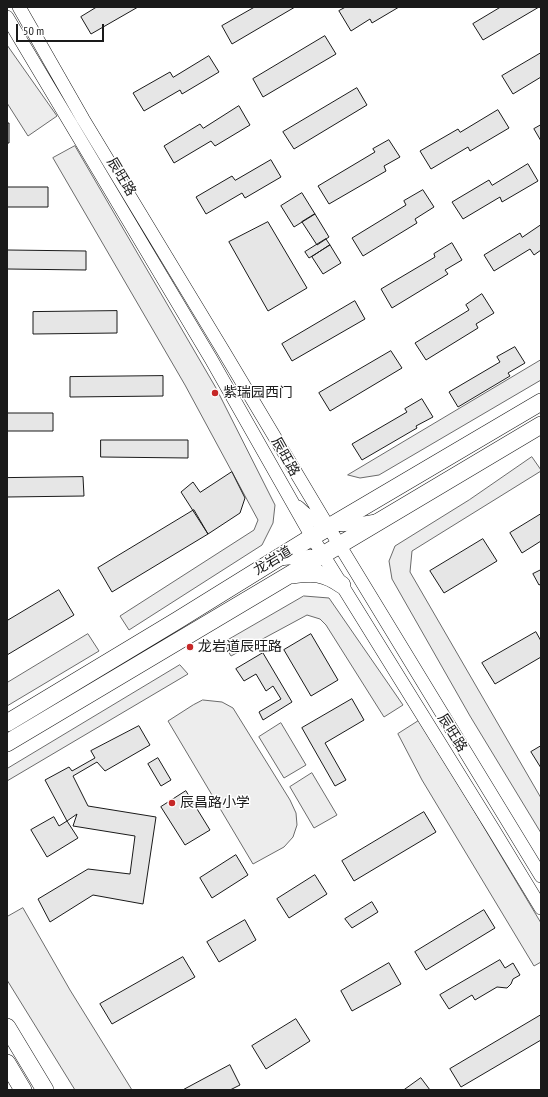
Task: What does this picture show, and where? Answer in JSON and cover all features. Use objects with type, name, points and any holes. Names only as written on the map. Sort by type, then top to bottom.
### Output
[{"type":"main road","name":"龙岩道","points":[[7,723],[178,620],[330,525],[541,402]]},
{"type":"main road","name":"龙岩道","points":[[7,743],[541,425]]},
{"type":"main road","points":[[287,576],[310,573],[321,574],[332,578],[342,585]]},
{"type":"main road","points":[[7,1027],[45,1090]]},
{"type":"main road","points":[[7,1063],[23,1090]]},
{"type":"street","name":"辰旺路","points":[[18,7],[83,119],[330,525],[339,545],[541,876]]},
{"type":"street","name":"辰旺路","points":[[7,17],[215,366],[323,556],[541,908]]},
{"type":"street","points":[[291,500],[315,520],[330,525],[362,523],[384,519]]},
{"type":"street","points":[[274,560],[323,556],[335,559],[349,566],[356,573]]},
{"type":"shaded area","points":[[7,45],[57,116],[28,136],[7,103]]},
{"type":"shaded area","points":[[75,146],[216,388],[275,505],[273,523],[262,545],[129,630],[120,616],[254,530],[258,520],[185,385],[53,158]]},
{"type":"shaded area","points":[[541,360],[541,380],[379,475],[360,478],[348,475]]},
{"type":"shaded area","points":[[532,457],[541,471],[412,551],[410,572],[541,798],[541,833],[470,716],[392,579],[389,561],[395,546],[469,500]]},
{"type":"shaded area","points":[[304,596],[329,598],[403,705],[384,717],[326,625],[320,619],[307,615],[231,656],[223,643]]},
{"type":"shaded area","points":[[88,634],[99,651],[7,706],[7,683]]},
{"type":"shaded area","points":[[180,665],[188,674],[7,781],[7,769]]},
{"type":"shaded area","points":[[203,700],[222,702],[233,708],[290,800],[296,813],[297,825],[293,837],[284,847],[253,864],[168,721]]},
{"type":"shaded area","points":[[420,720],[541,923],[541,962],[534,966],[422,780],[398,734]]},
{"type":"shaded area","points":[[281,723],[306,765],[284,778],[259,737]]},
{"type":"shaded area","points":[[312,773],[337,815],[314,828],[290,787]]},
{"type":"shaded area","points":[[23,908],[70,990],[132,1090],[75,1090],[7,980],[7,917]]},
{"type":"building","points":[[97,7],[138,7],[91,34],[81,17]]},
{"type":"building","points":[[255,7],[295,7],[232,44],[222,26]]},
{"type":"building","points":[[346,7],[399,7],[372,23],[370,19],[351,31],[339,11]]},
{"type":"building","points":[[501,7],[539,7],[483,40],[473,24]]},
{"type":"building","points":[[325,36],[336,54],[263,97],[253,79]]},
{"type":"building","points":[[541,53],[541,77],[513,94],[502,76]]},
{"type":"building","points":[[209,56],[219,72],[182,94],[180,90],[144,111],[133,93],[170,72],[173,77]]},
{"type":"building","points":[[357,88],[367,105],[294,149],[283,132]]},
{"type":"building","points":[[239,106],[250,125],[215,146],[211,141],[174,163],[164,146],[200,124],[203,128]]},
{"type":"building","points":[[498,110],[509,128],[470,151],[468,147],[431,169],[420,151],[458,129],[460,132]]},
{"type":"building","points":[[7,123],[9,123],[9,143],[7,143]]},
{"type":"building","points":[[541,125],[541,141],[534,129]]},
{"type":"building","points":[[389,140],[400,157],[384,166],[386,171],[329,204],[318,186],[375,152],[373,149]]},
{"type":"building","points":[[271,160],[281,177],[245,198],[242,193],[206,214],[196,197],[232,176],[235,180]]},
{"type":"building","points":[[528,164],[538,181],[502,202],[500,197],[463,219],[452,202],[489,180],[492,185]]},
{"type":"building","points":[[7,187],[48,187],[48,207],[7,207]]},
{"type":"building","points":[[423,190],[434,207],[415,219],[417,223],[363,256],[352,238],[406,205],[404,201]]},
{"type":"building","points":[[302,193],[315,214],[294,227],[281,206]]},
{"type":"building","points":[[315,214],[329,237],[317,245],[302,222]]},
{"type":"building","points":[[268,222],[307,288],[268,311],[229,242]]},
{"type":"building","points":[[541,225],[541,250],[534,255],[530,249],[494,271],[484,255],[520,233],[522,237]]},
{"type":"building","points":[[326,239],[330,245],[309,258],[305,252]]},
{"type":"building","points":[[452,243],[462,260],[445,270],[448,274],[392,308],[381,289],[435,257],[434,254]]},
{"type":"building","points":[[330,245],[341,263],[323,274],[312,257]]},
{"type":"building","points":[[7,250],[86,251],[86,270],[7,269]]},
{"type":"building","points":[[482,294],[494,313],[476,324],[478,328],[426,360],[415,343],[469,310],[466,305]]},
{"type":"building","points":[[355,301],[365,319],[292,361],[282,344]]},
{"type":"building","points":[[117,311],[117,333],[33,334],[33,312]]},
{"type":"building","points":[[515,347],[525,363],[508,373],[510,376],[458,407],[449,392],[500,362],[497,357]]},
{"type":"building","points":[[391,351],[402,368],[330,411],[319,393]]},
{"type":"building","points":[[163,376],[163,396],[70,397],[70,377]]},
{"type":"building","points":[[422,399],[433,417],[362,460],[352,444],[407,412],[405,409]]},
{"type":"building","points":[[7,413],[53,413],[53,431],[7,431]]},
{"type":"building","points":[[101,440],[188,440],[188,458],[101,457]]},
{"type":"building","points":[[232,472],[245,498],[240,513],[208,534],[181,492],[193,482],[200,492]]},
{"type":"building","points":[[83,477],[84,496],[7,497],[7,478]]},
{"type":"building","points":[[194,510],[208,534],[112,592],[98,568]]},
{"type":"building","points":[[541,514],[541,541],[522,553],[510,533]]},
{"type":"building","points":[[483,539],[497,561],[444,593],[430,571]]},
{"type":"building","points":[[541,570],[541,584],[539,585],[533,574]]},
{"type":"building","points":[[59,590],[74,615],[7,655],[7,621]]},
{"type":"building","points":[[536,632],[541,641],[541,657],[495,684],[482,663]]},
{"type":"building","points":[[311,634],[338,680],[311,696],[284,650]]},
{"type":"building","points":[[263,653],[292,702],[263,720],[259,712],[281,699],[273,686],[266,691],[256,674],[244,681],[236,669]]},
{"type":"building","points":[[352,699],[364,720],[325,743],[346,780],[335,786],[302,728]]},
{"type":"building","points":[[139,726],[150,745],[105,771],[97,762],[73,776],[88,806],[156,817],[143,904],[93,895],[50,922],[38,899],[88,869],[130,874],[135,836],[73,826],[77,814],[67,821],[45,780],[69,767],[72,771],[95,758],[91,751]]},
{"type":"building","points":[[541,746],[541,768],[531,752]]},
{"type":"building","points":[[158,758],[171,780],[161,786],[148,764]]},
{"type":"building","points":[[186,791],[210,830],[185,845],[161,807]]},
{"type":"building","points":[[424,812],[436,832],[354,881],[342,861]]},
{"type":"building","points":[[54,817],[59,826],[67,821],[78,838],[47,857],[31,830]]},
{"type":"building","points":[[236,855],[248,875],[212,898],[200,878]]},
{"type":"building","points":[[315,875],[327,894],[289,918],[277,899]]},
{"type":"building","points":[[372,902],[378,912],[352,928],[345,919]]},
{"type":"building","points":[[484,910],[495,928],[426,970],[415,952]]},
{"type":"building","points":[[245,920],[256,940],[219,962],[207,942]]},
{"type":"building","points":[[183,957],[195,977],[112,1024],[100,1004]]},
{"type":"building","points":[[500,960],[505,968],[513,963],[520,975],[513,979],[507,988],[497,987],[475,1000],[472,995],[449,1009],[440,995]]},
{"type":"building","points":[[389,963],[401,984],[352,1011],[341,991]]},
{"type":"building","points":[[541,1015],[541,1040],[461,1087],[450,1069]]},
{"type":"building","points":[[296,1019],[310,1041],[266,1069],[252,1046]]},
{"type":"building","points":[[230,1065],[240,1085],[230,1090],[183,1090]]},
{"type":"building","points":[[421,1078],[430,1090],[404,1090]]},
{"type":"place","name":"紫瑞园西门","points":[[215,393]]},
{"type":"place","name":"龙岩道辰旺路","points":[[190,647]]},
{"type":"place","name":"辰昌路小学","points":[[172,803]]}]
